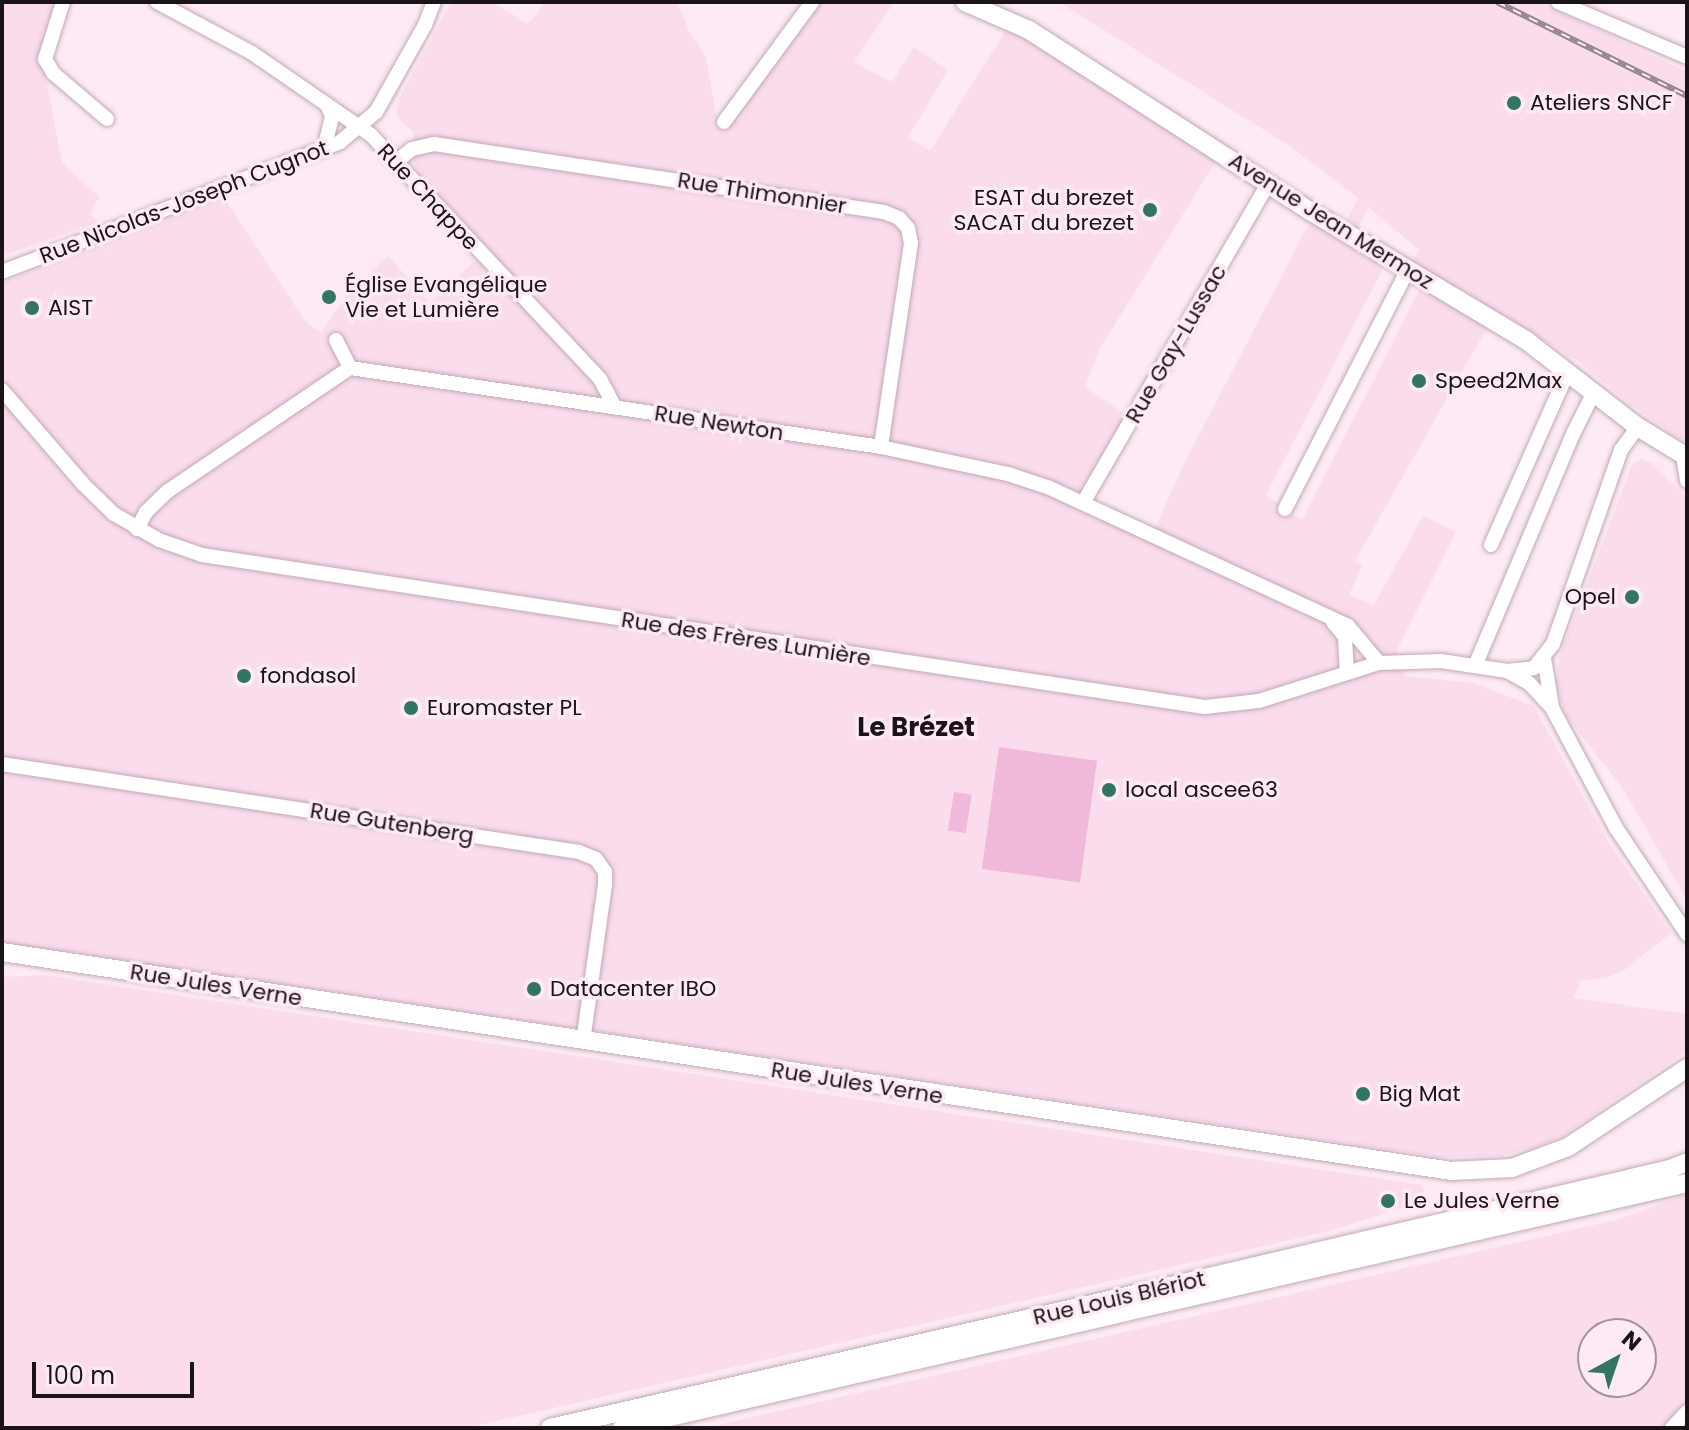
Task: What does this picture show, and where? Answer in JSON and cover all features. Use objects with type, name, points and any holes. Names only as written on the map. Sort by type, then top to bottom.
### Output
[{"type":"main road","name":"Avenue Jean Mermoz","points":[[965,2],[1029,30],[1268,184],[1527,341],[1638,427],[1685,456]]},
{"type":"main road","name":"Rue Jules Verne","points":[[2,952],[1417,1168],[1466,1172],[1512,1168],[1568,1147],[1687,1068]]},
{"type":"main road","name":"Rue Louis Blériot","points":[[550,1428],[1179,1284],[1670,1169],[1687,1162]]},
{"type":"main road","name":"Rue Louis Blériot","points":[[622,1428],[1687,1183]]},
{"type":"street","points":[[63,2],[45,59],[53,73],[107,119]]},
{"type":"street","name":"Rue Chappe","points":[[157,2],[252,53],[360,128],[396,162],[600,379],[615,407]]},
{"type":"street","name":"Rue Nicolas-Joseph Cugnot","points":[[2,272],[324,149],[360,128],[376,112],[425,25],[434,2]]},
{"type":"street","points":[[724,122],[812,2]]},
{"type":"street","points":[[1558,2],[1687,57]]},
{"type":"street","points":[[324,149],[332,116],[327,104]]},
{"type":"street","name":"Rue Thimonnier","points":[[396,162],[412,149],[434,144],[884,212],[899,218],[908,228],[911,243],[881,447]]},
{"type":"street","name":"Rue Gay-Lussac","points":[[1083,503],[1268,184]]},
{"type":"street","points":[[1285,509],[1408,270]]},
{"type":"street","points":[[137,529],[146,512],[168,491],[350,368],[336,340]]},
{"type":"street","name":"Rue Newton","points":[[350,368],[881,447],[1008,474],[1083,503],[1354,630],[1379,663]]},
{"type":"street","points":[[1491,545],[1568,371]]},
{"type":"street","name":"Rue des Frères Lumière","points":[[2,390],[83,484],[114,514],[172,546],[232,561],[1183,705],[1244,705],[1379,663],[1441,661],[1507,671],[1534,668],[1544,658]]},
{"type":"street","points":[[1475,666],[1573,434],[1594,392]]},
{"type":"street","points":[[1552,708],[1544,658],[1553,644],[1621,450],[1638,427]]},
{"type":"street","points":[[1685,456],[1687,481]]},
{"type":"street","points":[[1326,616],[1345,637],[1347,671]]},
{"type":"street","points":[[1507,671],[1529,683],[1552,708],[1616,828],[1687,934]]},
{"type":"street","name":"Rue Gutenberg","points":[[2,764],[579,852],[596,859],[605,872],[605,885],[583,1041]]},
{"type":"street","points":[[1672,1428],[1687,1412]]},
{"type":"shaded area","points":[[2,2],[57,2],[41,52],[61,157],[63,164],[99,197],[91,214],[98,222],[2,256]]},
{"type":"shaded area","points":[[451,2],[493,2],[528,24],[546,2],[677,2],[690,33],[706,57],[717,119],[724,122],[812,2],[894,2],[854,62],[892,82],[914,47],[948,70],[908,137],[930,151],[1008,27],[1216,161],[1099,350],[1085,387],[1126,415],[1081,495],[1155,528],[1185,462],[1311,220],[1386,263],[1266,495],[1302,520],[1422,285],[1488,326],[1355,561],[1362,566],[1349,595],[1374,605],[1423,516],[1456,532],[1397,650],[1405,676],[1473,683],[1534,706],[1607,840],[1671,933],[1623,971],[1605,978],[1580,981],[1574,998],[1686,1014],[1687,1051],[1561,1137],[1540,1146],[1500,1156],[1439,1157],[2,942],[2,283],[224,198],[305,321],[321,333],[347,295],[388,256],[430,303],[488,248],[423,178],[412,160],[414,133],[399,119],[397,111],[399,99]]},
{"type":"shaded area","points":[[1059,2],[1540,2],[1687,72],[1687,444],[1631,405],[1578,361],[1413,261],[1419,250],[1368,207],[1358,226],[1347,220],[1358,198],[1285,143]]},
{"type":"shaded area","points":[[1642,459],[1653,464],[1687,498],[1687,900],[1622,787],[1565,715],[1556,684],[1559,657],[1633,463]]},
{"type":"shaded area","points":[[999,747],[1097,761],[1080,883],[982,869]]},
{"type":"shaded area","points":[[954,792],[972,795],[966,833],[948,831]]},
{"type":"shaded area","points":[[45,975],[1422,1185],[1426,1200],[1329,1231],[466,1428],[2,1428],[2,977]]},
{"type":"shaded area","points":[[1687,1194],[1687,1401],[1663,1428],[705,1428],[1620,1219]]},
{"type":"railway","points":[[1497,2],[1687,96]]},
{"type":"place","name":"Ateliers SNCF","points":[[1514,103]]},
{"type":"place","name":"ESAT du brezet SACAT du brezet","points":[[1150,210]]},
{"type":"place","name":"Église Evangélique Vie et Lumière","points":[[329,297]]},
{"type":"place","name":"AIST","points":[[32,308]]},
{"type":"place","name":"Speed2Max","points":[[1419,381]]},
{"type":"place","name":"Opel","points":[[1632,597]]},
{"type":"place","name":"fondasol","points":[[244,676]]},
{"type":"place","name":"Euromaster PL","points":[[411,708]]},
{"type":"place","name":"local ascee63","points":[[1109,790]]},
{"type":"place","name":"Datacenter IBO","points":[[534,989]]},
{"type":"place","name":"Big Mat","points":[[1363,1094]]},
{"type":"place","name":"Le Jules Verne","points":[[1388,1201]]},
{"type":"district","name":"Le Brézet","points":[[916,728]]}]
